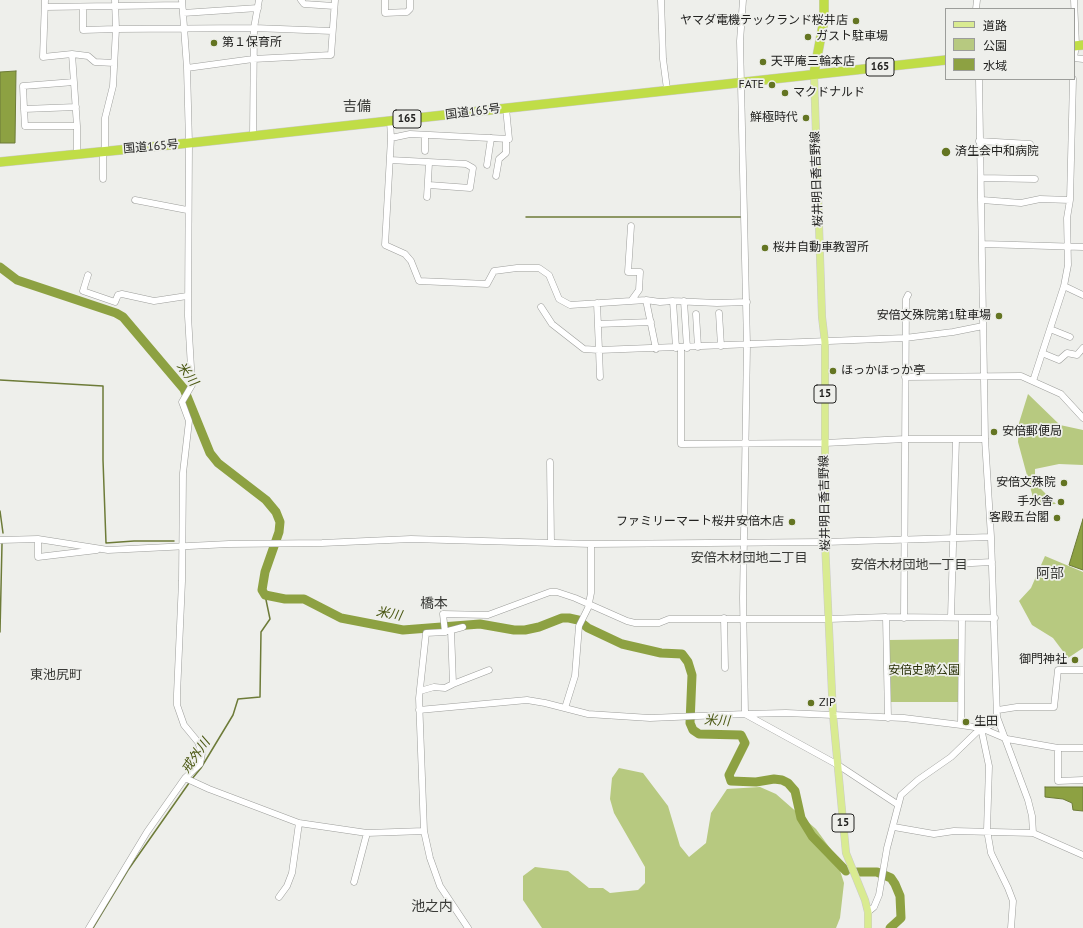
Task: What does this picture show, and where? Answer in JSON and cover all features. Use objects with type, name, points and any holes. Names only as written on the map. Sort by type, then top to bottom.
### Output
[{"type":"highway","points":[[814,73],[824,20],[824,0]]},
{"type":"highway","name":"国道165号","points":[[0,162],[189,144],[667,89],[945,60]]},
{"type":"main road","name":"桜井明日香吉野線","points":[[814,73],[822,317],[825,342],[825,542],[834,714],[846,853],[865,900],[868,912],[868,928]]},
{"type":"street","points":[[253,136],[254,28],[259,0]]},
{"type":"street","points":[[187,68],[253,59],[331,55],[334,3],[304,4],[301,0]]},
{"type":"street","points":[[385,0],[385,13],[407,12],[410,9],[410,0]]},
{"type":"street","points":[[661,0],[663,59],[667,89]]},
{"type":"street","points":[[743,0],[740,41],[747,302],[744,443],[743,618],[745,714]]},
{"type":"street","points":[[89,928],[147,832],[185,778],[200,764],[202,753],[198,742],[184,725],[177,705],[183,473],[189,422],[182,402],[192,385],[187,296],[189,144],[187,68],[182,2],[116,3],[83,7],[45,3],[44,56],[72,54],[88,56],[95,62],[114,63]]},
{"type":"street","points":[[103,179],[105,118],[111,100],[116,29],[116,3]]},
{"type":"street","points":[[83,7],[82,30],[254,28],[332,31]]},
{"type":"street","points":[[183,13],[258,8]]},
{"type":"street","points":[[1075,11],[1078,45],[1075,55]]},
{"type":"street","points":[[72,54],[77,126],[77,154]]},
{"type":"street","points":[[979,80],[985,439],[992,537],[998,713],[1028,800],[1032,816],[1033,832]]},
{"type":"street","points":[[1032,381],[1064,286],[1068,265],[1067,218],[1070,200],[1073,80]]},
{"type":"street","points":[[74,82],[24,86],[25,126],[77,126]]},
{"type":"street","points":[[24,109],[76,107]]},
{"type":"street","points":[[496,176],[499,159],[506,153],[506,139],[509,139],[506,108]]},
{"type":"street","points":[[390,121],[391,138],[385,245],[405,254],[411,262],[419,281],[487,284],[494,271],[517,268],[539,268],[549,275],[556,294],[570,305],[646,300],[660,302],[747,302]]},
{"type":"street","points":[[391,138],[410,134],[506,139]]},
{"type":"street","points":[[425,135],[425,151]]},
{"type":"street","points":[[487,165],[491,138]]},
{"type":"street","points":[[979,141],[1030,144]]},
{"type":"street","points":[[390,160],[466,164],[473,168],[470,188],[429,185]]},
{"type":"street","points":[[427,197],[429,185],[429,163]]},
{"type":"street","points":[[981,178],[1035,179]]},
{"type":"street","points":[[982,200],[1022,202],[1040,199],[1070,200]]},
{"type":"street","points":[[135,200],[187,210]]},
{"type":"street","points":[[631,226],[628,272],[640,272],[639,290],[631,301]]},
{"type":"street","points":[[982,244],[1083,247]]},
{"type":"street","points":[[88,275],[83,291],[115,302],[118,295],[122,294],[154,301],[187,296]]},
{"type":"street","points":[[1064,286],[1083,295]]},
{"type":"street","points":[[904,618],[905,338],[906,299],[908,295]]},
{"type":"street","points":[[646,300],[656,349]]},
{"type":"street","points":[[673,301],[681,348]]},
{"type":"street","points":[[684,301],[681,348],[681,444],[824,443],[905,439],[985,439]]},
{"type":"street","points":[[597,303],[600,377]]},
{"type":"street","points":[[541,307],[552,324],[584,349],[599,350],[656,349],[905,338],[953,332],[983,326]]},
{"type":"street","points":[[719,313],[720,346]]},
{"type":"street","points":[[696,314],[698,347]]},
{"type":"street","points":[[598,324],[651,322]]},
{"type":"street","points":[[1050,329],[1070,337]]},
{"type":"street","points":[[1042,353],[1059,360],[1068,352],[1077,355],[1083,348]]},
{"type":"street","points":[[905,377],[1021,376],[1061,394],[1083,418]]},
{"type":"street","points":[[951,618],[952,539],[956,439]]},
{"type":"street","points":[[550,462],[551,543]]},
{"type":"street","points":[[38,539],[38,557],[108,550],[181,546],[419,539],[591,544],[825,542],[992,537]]},
{"type":"street","points":[[0,540],[38,539],[108,550]]},
{"type":"street","points":[[565,708],[575,676],[579,626],[590,604],[591,544]]},
{"type":"street","points":[[952,564],[992,562]]},
{"type":"street","points":[[453,684],[448,631],[443,614],[488,615],[550,592],[557,592],[590,604],[626,621],[635,623],[659,623],[669,619],[724,618],[995,618]]},
{"type":"street","points":[[886,617],[888,718]]},
{"type":"street","points":[[724,618],[725,668]]},
{"type":"street","points":[[961,725],[962,618]]},
{"type":"street","points":[[463,627],[448,631],[426,633],[419,710],[424,831],[430,858],[440,886],[468,928]]},
{"type":"street","points":[[420,691],[434,687],[445,688],[489,670]]},
{"type":"street","points":[[868,912],[874,907],[879,895],[887,848],[894,827],[901,795],[918,780],[951,757],[980,728],[991,725],[998,713],[1017,707],[1054,707],[1058,670],[1083,670]]},
{"type":"street","points":[[419,710],[527,700],[588,714],[650,718],[786,713],[834,714],[961,725],[980,728],[1007,739],[1058,748],[1083,748]]},
{"type":"street","points":[[745,714],[838,765],[898,804]]},
{"type":"street","points":[[980,728],[989,766],[988,830],[991,853],[1008,888],[1012,901],[1011,928]]},
{"type":"street","points":[[1058,748],[1058,781],[1083,780]]},
{"type":"street","points":[[185,778],[209,790],[300,823],[367,833],[424,831]]},
{"type":"street","points":[[279,897],[287,886],[292,873],[300,823]]},
{"type":"street","points":[[894,827],[934,834],[954,831],[988,830],[1033,832],[1083,855]]},
{"type":"street","points":[[354,882],[367,833]]},
{"type":"green space","points":[[1028,394],[1060,425],[1083,430],[1083,465],[1059,464],[1035,469],[1035,478],[1040,488],[1056,504],[1035,505],[1018,442],[1019,423]]},
{"type":"green space","points":[[1045,556],[1083,572],[1083,648],[1068,658],[1053,638],[1032,625],[1019,601],[1031,588]]},
{"type":"green space","name":"安倍史跡公園","points":[[961,639],[960,702],[889,702],[888,640]]},
{"type":"green space","points":[[619,768],[643,773],[668,806],[680,846],[689,857],[706,843],[711,813],[727,789],[760,787],[776,794],[816,829],[835,855],[844,883],[840,918],[836,928],[542,928],[523,900],[523,876],[535,867],[568,871],[589,888],[603,888],[610,893],[638,890],[645,883],[645,867],[614,813],[610,799],[612,778]]},
{"type":"water","points":[[16,71],[15,143],[0,143],[0,72]]},
{"type":"water","points":[[1083,519],[1083,570],[1069,565]]},
{"type":"water","points":[[1045,787],[1083,787],[1083,811],[1073,810],[1072,803],[1063,799],[1045,797]]},
{"type":"waterway","points":[[526,217],[742,217]]},
{"type":"waterway","name":"米川","points":[[0,267],[17,280],[116,313],[123,317],[184,389],[210,453],[218,463],[266,500],[276,512],[280,522],[279,532],[265,572],[262,590],[265,595],[285,599],[304,599],[341,618],[403,630],[480,624],[514,630],[525,630],[539,627],[562,618],[569,618],[578,620],[588,628],[622,644],[661,653],[682,654],[688,662],[692,675],[690,723],[693,730],[699,734],[741,735],[745,743],[729,775],[731,781],[756,782],[774,779],[782,780],[788,783],[795,791],[801,818],[812,836],[846,871]]},
{"type":"waterway","points":[[0,380],[103,386],[103,460],[106,543],[174,541]]},
{"type":"waterway","points":[[0,511],[3,533]]},
{"type":"waterway","points":[[0,632],[2,544]]},
{"type":"waterway","name":"戒外川","points":[[191,780],[201,768],[233,715],[238,699],[260,697],[261,632],[270,619],[265,595]]},
{"type":"waterway","name":"戒外川","points":[[93,928],[128,870],[189,783]]},
{"type":"waterway","name":"米川","points":[[857,872],[877,872],[891,878],[895,884],[900,896],[901,918],[890,928]]},
{"type":"place","name":"ヤマダ電機テックランド桜井店","points":[[856,21]]},
{"type":"place","name":"ガスト駐車場","points":[[808,37]]},
{"type":"place","name":"第１保育所","points":[[214,43]]},
{"type":"place","name":"天平庵三輪本店","points":[[763,62]]},
{"type":"place","name":"FATE","points":[[772,85]]},
{"type":"place","name":"マクドナルド","points":[[785,93]]},
{"type":"place","name":"鮮極時代","points":[[806,118]]},
{"type":"place","name":"済生会中和病院","points":[[946,152]]},
{"type":"place","name":"桜井自動車教習所","points":[[765,248]]},
{"type":"place","name":"安倍文殊院第1駐車場","points":[[999,316]]},
{"type":"place","name":"ほっかほっか亭","points":[[833,371]]},
{"type":"place","name":"安倍郵便局","points":[[994,432]]},
{"type":"place","name":"安倍文殊院","points":[[1064,483]]},
{"type":"place","name":"手水舎","points":[[1061,502]]},
{"type":"place","name":"客殿五台閣","points":[[1057,518]]},
{"type":"place","name":"ファミリーマート桜井安倍木店","points":[[792,522]]},
{"type":"place","name":"御門神社","points":[[1075,660]]},
{"type":"place","name":"ZIP","points":[[811,703]]},
{"type":"place","name":"生田","points":[[966,722]]},
{"type":"district","name":"吉備","points":[[357,107]]},
{"type":"district","name":"安倍木材団地二丁目","points":[[749,558]]},
{"type":"district","name":"安倍木材団地一丁目","points":[[909,565]]},
{"type":"district","name":"阿部","points":[[1050,574]]},
{"type":"district","name":"橋本","points":[[434,604]]},
{"type":"district","name":"東池尻町","points":[[56,675]]},
{"type":"district","name":"池之内","points":[[432,907]]}]
